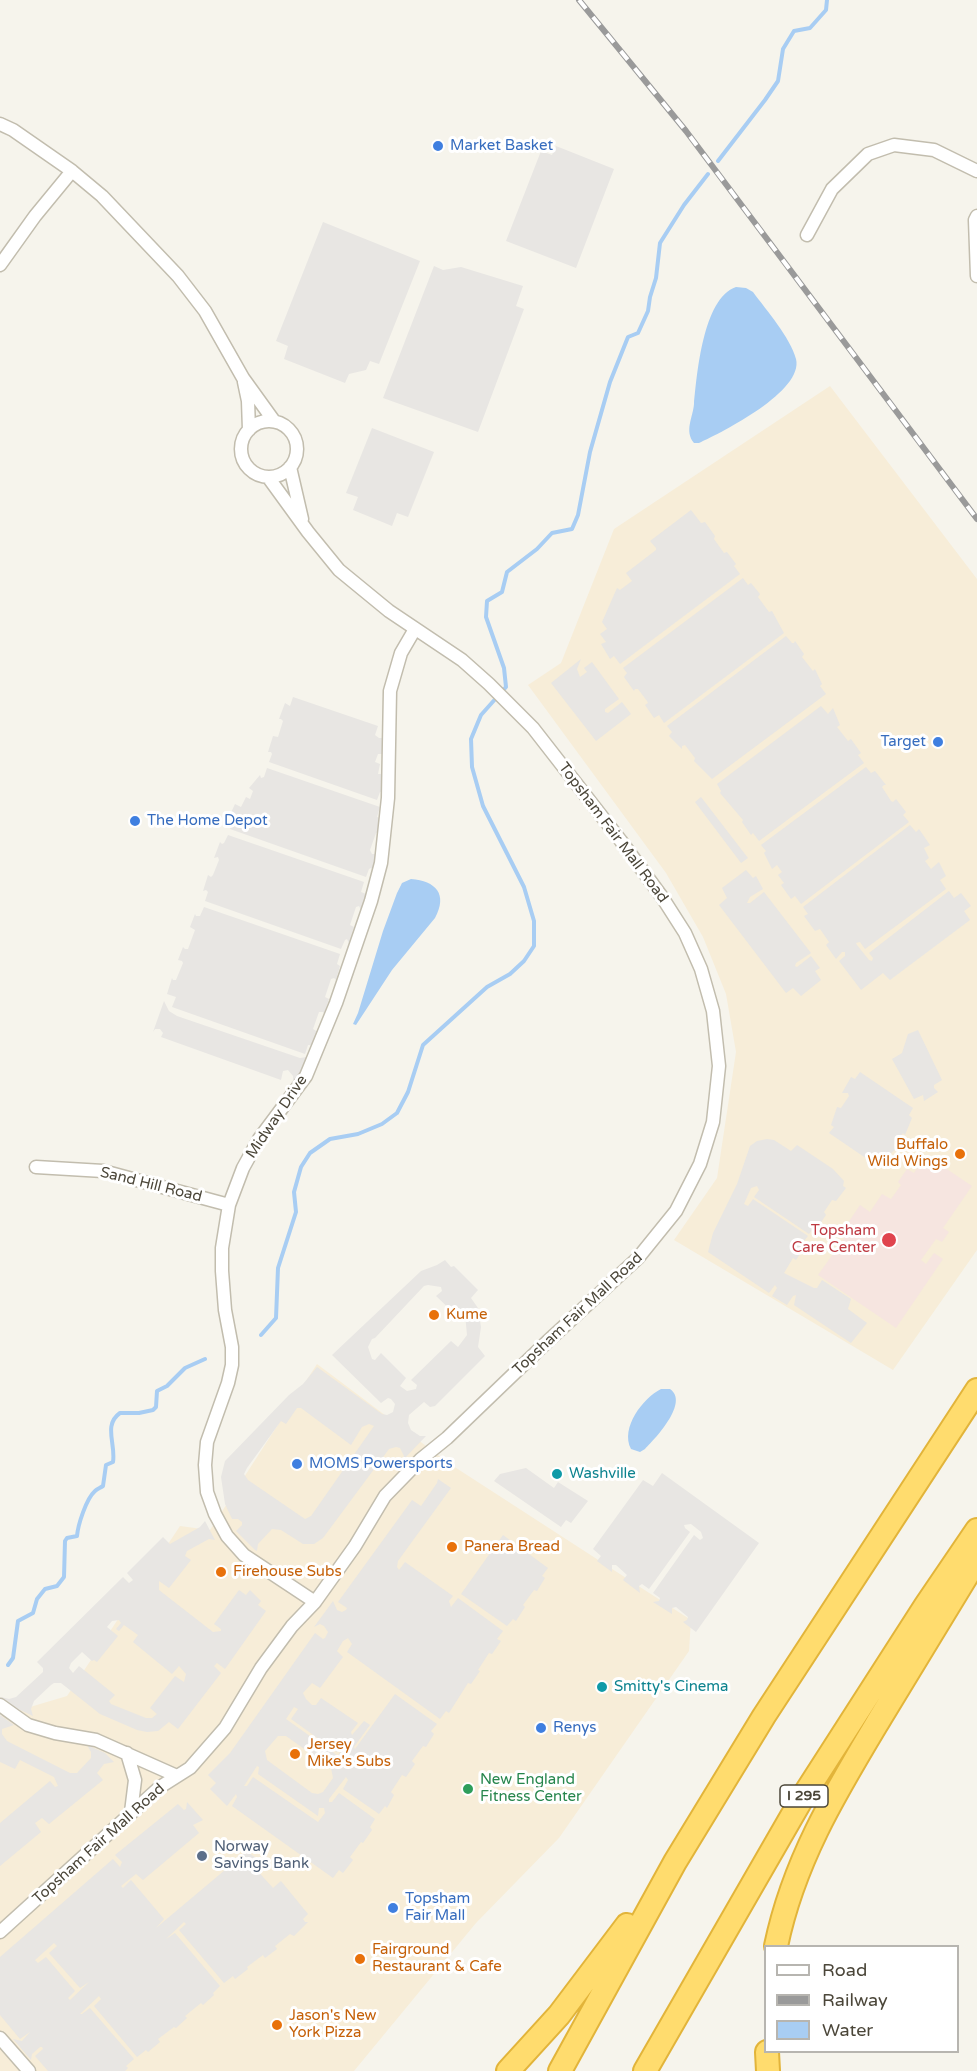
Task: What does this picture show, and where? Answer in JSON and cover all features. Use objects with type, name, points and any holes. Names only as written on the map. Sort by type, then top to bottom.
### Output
[{"type":"highway","points":[[560,2071],[675,1862],[764,1716],[977,1390]]},
{"type":"highway","name":"I 295","points":[[645,2071],[804,1795],[977,1530]]},
{"type":"highway","points":[[777,1945],[789,1896],[813,1834],[977,1559]]},
{"type":"highway","points":[[508,2071],[577,1994],[648,1893],[675,1862]]},
{"type":"highway","points":[[767,2053],[768,2071]]},
{"type":"street","points":[[0,124],[13,130],[72,171],[102,196],[178,276],[205,311],[243,378],[274,421],[289,429],[296,440],[297,453],[291,467],[280,474],[268,477],[255,473],[245,463],[242,456],[242,442],[249,429],[248,401],[243,378]]},
{"type":"street","points":[[807,235],[832,189],[868,154],[894,145],[934,150],[977,171]]},
{"type":"street","points":[[0,266],[35,216],[72,171]]},
{"type":"street","points":[[977,216],[975,220],[977,276]]},
{"type":"street","points":[[249,429],[259,423],[274,421]]},
{"type":"street","name":"Topsham Fair Mall Road","points":[[291,467],[304,526]]},
{"type":"street","name":"Topsham Fair Mall Road","points":[[0,1932],[131,1812],[160,1787],[190,1768],[225,1728],[261,1668],[292,1626],[315,1602],[355,1546],[385,1496],[421,1459],[447,1438],[638,1258],[676,1211],[700,1164],[713,1122],[719,1066],[716,1029],[701,969],[685,933],[622,843],[533,728],[462,660],[415,629],[354,584],[339,570],[268,477]]},
{"type":"street","name":"Midway Drive","points":[[315,1602],[244,1555],[227,1536],[215,1514],[207,1492],[205,1465],[207,1442],[228,1383],[231,1365],[232,1347],[225,1310],[222,1248],[230,1205],[243,1168],[259,1139],[306,1076],[336,1003],[371,901],[381,863],[388,807],[390,691],[401,653],[415,629]]},
{"type":"street","name":"Sand Hill Road","points":[[36,1167],[103,1171],[230,1205]]},
{"type":"street","points":[[0,1705],[28,1725],[55,1733],[96,1740],[177,1776]]},
{"type":"street","points":[[127,1753],[135,1780],[131,1812]]},
{"type":"street","points":[[0,2038],[29,2071]]},
{"type":"shaded area","points":[[556,146],[614,169],[576,268],[506,241],[541,151],[552,155]]},
{"type":"shaded area","points":[[323,222],[420,261],[379,364],[370,361],[366,370],[349,374],[345,383],[284,359],[288,346],[276,341]]},
{"type":"shaded area","points":[[434,266],[443,270],[461,267],[523,286],[516,306],[524,309],[478,432],[383,398]]},
{"type":"shaded area","points":[[830,386],[977,579],[977,1250],[893,1370],[674,1240],[717,1178],[736,1052],[726,994],[703,937],[666,873],[528,685],[561,663],[614,529]]},
{"type":"shaded area","points":[[372,428],[434,452],[408,517],[397,513],[392,526],[353,510],[358,497],[346,493]]},
{"type":"shaded area","points":[[691,510],[701,523],[705,522],[724,553],[727,552],[736,564],[734,566],[740,574],[620,664],[614,656],[610,659],[601,644],[606,642],[600,634],[607,629],[602,622],[617,588],[620,590],[632,581],[626,573],[656,550],[650,541]]},
{"type":"shaded area","points":[[743,578],[748,585],[751,583],[760,594],[758,597],[769,612],[772,611],[784,633],[664,723],[659,715],[654,718],[645,705],[647,701],[638,689],[634,691],[624,677],[627,673],[623,668]]},
{"type":"shaded area","points":[[786,636],[792,643],[795,641],[804,654],[802,657],[813,671],[815,669],[822,684],[820,686],[826,694],[712,779],[694,761],[695,758],[685,745],[682,749],[669,736],[672,732],[667,726]]},
{"type":"shaded area","points":[[581,659],[577,669],[580,677],[587,672],[584,668],[592,662],[619,699],[605,709],[605,712],[608,713],[622,702],[631,714],[596,741],[551,683]]},
{"type":"shaded area","points":[[293,697],[378,726],[375,735],[384,738],[384,754],[378,754],[375,762],[380,764],[378,774],[383,774],[383,791],[380,792],[377,800],[269,762],[272,754],[268,752],[273,736],[278,737],[283,721],[279,719],[285,703],[290,706]]},
{"type":"shaded area","points":[[821,706],[828,714],[833,708],[840,725],[837,727],[848,741],[851,739],[861,753],[858,755],[864,763],[759,841],[753,833],[751,835],[742,822],[743,820],[720,793],[717,784]]},
{"type":"shaded area","points":[[866,767],[871,773],[875,771],[886,785],[882,787],[891,801],[896,799],[906,812],[903,815],[909,822],[801,904],[795,896],[791,899],[781,885],[784,883],[778,875],[782,872],[777,865],[772,869],[764,853],[766,851],[761,845]]},
{"type":"shaded area","points":[[267,768],[380,807],[377,817],[380,818],[379,832],[376,833],[370,850],[372,854],[377,854],[374,870],[369,869],[366,877],[230,829],[233,821],[228,819],[235,804],[241,807],[246,797],[250,799],[253,791],[249,788],[260,775],[261,778],[264,777]]},
{"type":"shaded area","points":[[701,797],[748,858],[741,863],[695,802]]},
{"type":"shaded area","points":[[910,825],[916,832],[919,829],[930,845],[924,848],[929,858],[925,861],[931,869],[939,862],[946,876],[940,880],[946,889],[865,949],[860,942],[856,943],[857,945],[872,961],[873,958],[869,953],[949,891],[954,898],[961,893],[971,906],[964,911],[970,920],[890,980],[883,973],[861,990],[839,961],[845,956],[845,952],[842,952],[836,959],[826,945],[829,942],[820,929],[815,931],[804,916],[808,914],[803,907]]},
{"type":"shaded area","points":[[228,835],[364,882],[361,892],[366,894],[361,910],[359,906],[356,907],[350,925],[354,927],[349,943],[347,939],[345,940],[341,949],[205,901],[208,892],[203,891],[208,875],[211,877],[213,875],[219,860],[218,857],[214,858],[220,842],[224,843]]},
{"type":"shaded area","points":[[746,870],[753,878],[756,876],[763,889],[750,897],[747,903],[764,892],[811,953],[795,966],[797,967],[811,956],[820,968],[815,971],[821,980],[801,996],[793,988],[786,993],[719,905],[727,898],[722,888]]},
{"type":"shaded area","points":[[204,907],[340,954],[337,964],[340,966],[336,980],[331,979],[325,997],[329,999],[324,1014],[319,1012],[313,1029],[318,1032],[312,1047],[308,1045],[305,1054],[172,1007],[176,997],[167,994],[172,978],[176,980],[183,963],[178,960],[183,947],[188,949],[195,930],[190,927],[195,914],[200,916]]},
{"type":"shaded area","points":[[164,1001],[169,1011],[177,1016],[300,1058],[307,1057],[300,1076],[293,1083],[293,1076],[288,1070],[283,1071],[281,1080],[161,1037],[163,1033],[160,1029],[155,1029],[153,1032]]},
{"type":"shaded area","points":[[918,1030],[942,1080],[934,1085],[938,1092],[924,1101],[923,1095],[914,1099],[892,1059],[902,1053],[908,1034]]},
{"type":"shaded area","points":[[860,1072],[913,1108],[909,1115],[912,1118],[905,1135],[903,1133],[894,1145],[897,1148],[883,1160],[879,1156],[873,1163],[829,1133],[834,1127],[831,1125],[837,1107],[841,1108],[849,1096],[848,1093],[842,1093],[851,1077],[855,1079]]},
{"type":"shaded area","points":[[774,1140],[791,1151],[797,1145],[833,1169],[844,1181],[843,1186],[846,1188],[836,1201],[832,1200],[824,1212],[826,1215],[817,1228],[814,1227],[809,1234],[754,1197],[759,1190],[757,1186],[751,1188],[744,1204],[748,1206],[753,1199],[808,1236],[803,1242],[806,1245],[796,1260],[793,1258],[784,1273],[814,1288],[817,1288],[822,1280],[851,1299],[848,1309],[867,1323],[851,1343],[794,1305],[796,1295],[787,1305],[772,1296],[777,1288],[775,1285],[769,1293],[708,1252],[713,1233],[737,1184],[750,1146],[757,1141]]},
{"type":"shaded area","name":"Topsham Care Center","points":[[926,1155],[972,1186],[943,1228],[949,1232],[942,1242],[936,1239],[921,1260],[926,1264],[934,1253],[943,1259],[896,1328],[818,1275],[850,1230],[846,1226],[860,1205],[870,1212],[882,1194],[891,1199],[901,1185],[898,1182],[907,1169],[914,1173]]},
{"type":"shaded area","points":[[445,1260],[478,1290],[471,1298],[478,1308],[481,1327],[478,1347],[485,1356],[435,1406],[430,1407],[424,1402],[409,1415],[408,1423],[411,1430],[420,1436],[426,1436],[403,1460],[404,1456],[400,1448],[389,1449],[323,1538],[314,1544],[303,1544],[281,1530],[272,1529],[258,1544],[257,1551],[255,1550],[236,1531],[242,1522],[232,1519],[225,1504],[221,1477],[225,1461],[289,1395],[303,1384],[317,1367],[382,1414],[387,1415],[393,1412],[395,1404],[391,1399],[388,1398],[381,1403],[332,1355],[421,1271]],"holes":[[[424,1286],[441,1287],[442,1291],[436,1296],[458,1317],[465,1314],[467,1335],[458,1347],[451,1341],[411,1380],[417,1385],[416,1389],[407,1391],[400,1386],[406,1378],[381,1353],[375,1360],[372,1359],[368,1347],[372,1339]],[[297,1408],[301,1408],[351,1445],[362,1427],[369,1424],[374,1426],[311,1516],[305,1519],[248,1480],[244,1474],[281,1421],[286,1424]]]},
{"type":"shaded area","name":"Topsham Fair Mall","points":[[317,1364],[450,1464],[691,1620],[689,1651],[559,1838],[476,1923],[354,2071],[0,2071],[0,1716],[67,1696],[180,1526],[210,1530]]},
{"type":"shaded area","points":[[526,1468],[554,1488],[558,1482],[588,1501],[571,1523],[566,1520],[561,1527],[494,1481],[500,1474]]},
{"type":"shaded area","points":[[662,1473],[759,1543],[696,1632],[683,1622],[688,1617],[676,1607],[672,1608],[672,1614],[653,1602],[659,1601],[660,1598],[653,1593],[694,1535],[700,1540],[703,1538],[701,1532],[691,1524],[684,1525],[690,1532],[649,1589],[642,1584],[639,1586],[640,1593],[623,1580],[627,1575],[616,1565],[612,1565],[612,1572],[597,1561],[601,1556],[593,1549],[643,1480],[653,1486]]},
{"type":"shaded area","points":[[438,1479],[451,1488],[398,1561],[397,1567],[399,1570],[405,1562],[453,1596],[449,1601],[451,1607],[458,1598],[503,1631],[497,1639],[501,1641],[492,1654],[489,1653],[478,1670],[480,1671],[471,1684],[468,1683],[449,1713],[446,1711],[440,1719],[347,1652],[352,1644],[348,1638],[343,1641],[337,1651],[343,1657],[320,1688],[312,1683],[303,1693],[312,1705],[316,1705],[321,1698],[358,1723],[351,1732],[352,1735],[364,1721],[370,1725],[354,1747],[355,1749],[395,1694],[437,1724],[431,1731],[434,1734],[426,1747],[423,1746],[412,1761],[415,1764],[406,1777],[402,1775],[391,1792],[394,1795],[387,1808],[385,1806],[379,1814],[343,1789],[348,1780],[346,1777],[329,1799],[329,1802],[332,1802],[339,1793],[375,1819],[370,1827],[372,1830],[350,1857],[353,1860],[343,1873],[339,1870],[333,1878],[232,1806],[237,1797],[236,1794],[227,1806],[210,1789],[216,1783],[208,1775],[230,1753],[315,1633],[325,1638],[328,1632],[324,1626],[320,1624],[314,1627],[333,1601],[337,1610],[342,1612],[346,1610],[347,1608],[338,1602],[412,1500],[421,1506]],"holes":[[[294,1707],[298,1709],[291,1719],[337,1752],[342,1744],[345,1744],[338,1756],[286,1719]],[[278,1736],[286,1736],[331,1768],[333,1778],[323,1792],[312,1793],[267,1760],[265,1751]],[[257,1766],[259,1767],[258,1774],[318,1816],[319,1808],[324,1808],[325,1813],[318,1822],[253,1777],[247,1786],[244,1786]]]},
{"type":"shaded area","points":[[205,1521],[215,1540],[209,1539],[187,1551],[185,1556],[191,1560],[169,1588],[159,1581],[159,1590],[213,1632],[221,1631],[214,1624],[239,1590],[246,1595],[250,1590],[261,1601],[258,1605],[266,1611],[225,1669],[217,1663],[214,1666],[221,1673],[178,1729],[169,1722],[158,1731],[137,1730],[100,1714],[61,1683],[51,1685],[34,1701],[31,1709],[33,1716],[16,1708],[1,1697],[9,1699],[16,1697],[43,1672],[43,1668],[37,1662],[123,1577],[129,1583],[133,1580],[127,1573],[163,1537],[170,1544],[200,1527]],"holes":[[[119,1620],[121,1623],[116,1629],[119,1631],[124,1625],[138,1635],[133,1642],[172,1674],[179,1666],[186,1674],[184,1682],[175,1676],[150,1708],[157,1714],[152,1718],[146,1718],[111,1704],[109,1701],[115,1695],[79,1666],[73,1673],[69,1668],[82,1652],[92,1661],[97,1662],[118,1636],[107,1627],[112,1621]]]},
{"type":"shaded area","points":[[503,1535],[548,1568],[542,1576],[545,1578],[537,1591],[534,1590],[523,1605],[525,1607],[516,1621],[513,1619],[507,1626],[461,1594]]},
{"type":"shaded area","points":[[0,1715],[14,1725],[2,1729],[2,1734],[7,1741],[70,1773],[77,1773],[91,1758],[87,1745],[105,1753],[114,1762],[104,1764],[97,1773],[103,1780],[49,1824],[42,1818],[35,1823],[41,1832],[0,1866],[0,1823],[50,1781],[55,1787],[58,1786],[54,1777],[20,1760],[15,1769],[0,1762]]},
{"type":"shaded area","points":[[187,1802],[203,1820],[193,1825],[199,1833],[143,1880],[136,1874],[121,1886],[123,1888],[131,1880],[164,1919],[156,1928],[244,1854],[244,1850],[261,1861],[254,1867],[273,1888],[281,1881],[308,1914],[303,1919],[308,1922],[294,1936],[290,1934],[275,1946],[277,1949],[265,1958],[263,1955],[235,1979],[233,1976],[224,1983],[179,1930],[186,1924],[184,1922],[166,1939],[175,1933],[220,1986],[213,1993],[214,1995],[185,2016],[187,2018],[176,2028],[174,2027],[158,2039],[160,2042],[148,2052],[146,2050],[137,2057],[94,2006],[101,1999],[99,1996],[80,2014],[90,2008],[134,2059],[126,2066],[128,2068],[125,2071],[48,2071],[35,2056],[43,2049],[42,2047],[32,2054],[31,2060],[13,2039],[22,2041],[30,2032],[20,2039],[0,2015],[0,1957],[113,1859],[120,1867],[122,1862],[115,1855],[178,1804],[184,1810]],"holes":[[[54,1943],[57,1946],[49,1953],[80,1988],[89,1982],[70,2000],[68,1998],[75,1991],[46,1957],[38,1963],[35,1960]]]},
{"type":"water","points":[[736,287],[746,288],[753,292],[778,324],[796,359],[795,371],[788,384],[760,409],[725,430],[699,443],[694,443],[689,429],[704,338],[716,306],[725,294]]},
{"type":"water","points":[[411,879],[420,880],[437,890],[440,896],[439,910],[392,970],[356,1025],[353,1024],[397,893],[402,883]]},
{"type":"water","points":[[661,1389],[670,1389],[675,1395],[674,1411],[645,1449],[640,1452],[631,1449],[628,1441],[629,1432],[635,1414],[647,1399]]},
{"type":"waterway","points":[[718,161],[778,81],[783,49],[794,31],[810,28],[826,10],[827,0]]},
{"type":"waterway","points":[[261,1335],[276,1318],[278,1268],[296,1212],[294,1192],[301,1167],[310,1153],[330,1139],[358,1134],[382,1124],[397,1113],[408,1092],[423,1045],[487,987],[510,974],[524,961],[534,946],[534,921],[524,887],[483,806],[472,767],[471,739],[481,715],[506,687],[504,668],[486,617],[487,601],[502,592],[507,572],[537,549],[552,533],[572,529],[578,515],[590,452],[610,382],[628,337],[638,333],[648,311],[656,278],[660,243],[684,205],[708,174]]},
{"type":"waterway","points":[[8,1665],[13,1658],[18,1621],[33,1613],[37,1599],[45,1589],[57,1586],[64,1577],[65,1541],[67,1538],[77,1536],[86,1506],[96,1490],[103,1486],[106,1465],[113,1462],[111,1429],[115,1418],[120,1413],[153,1410],[156,1407],[157,1391],[167,1386],[185,1368],[205,1359]]},
{"type":"railway","points":[[579,0],[686,131],[977,519]]},
{"type":"place","name":"Market Basket","points":[[438,146]]},
{"type":"place","name":"Target","points":[[938,742]]},
{"type":"place","name":"The Home Depot","points":[[135,821]]},
{"type":"place","name":"Buffalo Wild Wings","points":[[960,1154]]},
{"type":"place","name":"Topsham Care Center","points":[[889,1240]]},
{"type":"place","name":"Kume","points":[[434,1315]]},
{"type":"place","name":"MOMS Powersports","points":[[297,1464]]},
{"type":"place","name":"Washville","points":[[557,1474]]},
{"type":"place","name":"Panera Bread","points":[[452,1547]]},
{"type":"place","name":"Firehouse Subs","points":[[221,1572]]},
{"type":"place","name":"Smitty's Cinema","points":[[602,1687]]},
{"type":"place","name":"Renys","points":[[541,1728]]},
{"type":"place","name":"Jersey Mike's Subs","points":[[295,1754]]},
{"type":"place","name":"New England Fitness Center","points":[[468,1789]]},
{"type":"place","name":"Norway Savings Bank","points":[[202,1856]]},
{"type":"place","name":"Topsham Fair Mall","points":[[393,1908]]},
{"type":"place","name":"Fairground Restaurant & Cafe","points":[[360,1959]]},
{"type":"place","name":"Jason's New York Pizza","points":[[277,2025]]}]
